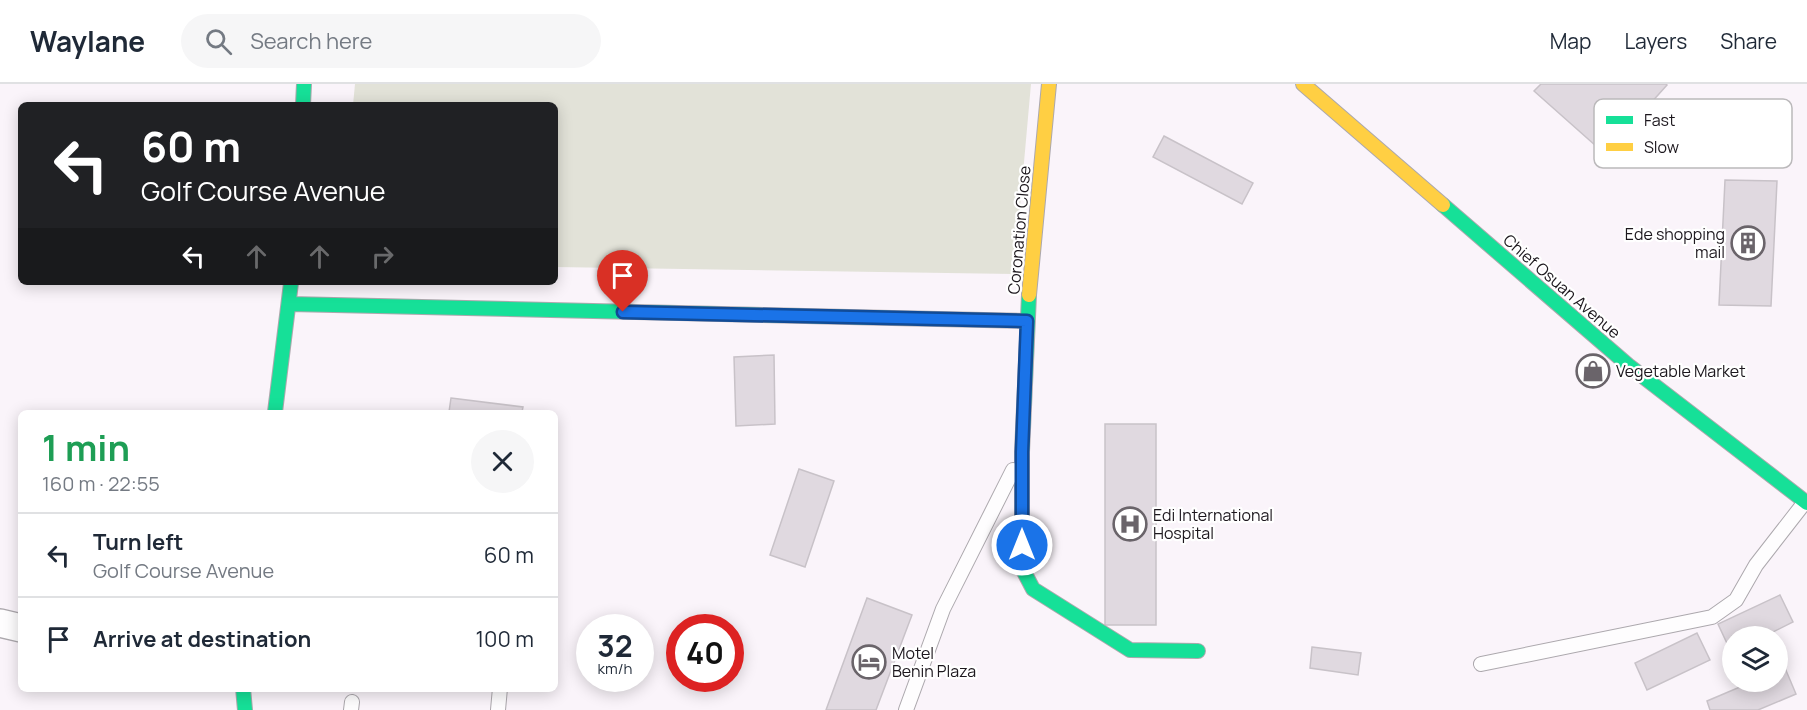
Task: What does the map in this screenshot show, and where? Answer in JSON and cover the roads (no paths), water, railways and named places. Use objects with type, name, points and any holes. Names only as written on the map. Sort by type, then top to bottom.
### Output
[{"type":"street","points":[[303,102],[304,84]]},
{"type":"street","name":"Coronation Close","points":[[1049,84],[1027,321],[1022,452],[1022,568],[1033,589],[1130,650],[1198,651]]},
{"type":"street","name":"Chief Osuan Avenue","points":[[1303,84],[1628,365],[1806,503]]},
{"type":"street","points":[[275,410],[292,285]]},
{"type":"street","points":[[290,304],[1027,321]]},
{"type":"street","points":[[0,623],[18,627]]},
{"type":"street","points":[[243,692],[245,710]]},
{"type":"lane","points":[[906,710],[943,609],[1022,452]]},
{"type":"lane","points":[[1481,664],[1712,617],[1736,600],[1756,565],[1806,503]]},
{"type":"lane","points":[[498,710],[500,692]]},
{"type":"place","name":"Ede shopping mail","points":[[1748,243]]},
{"type":"place","name":"Vegetable Market","points":[[1593,371]]},
{"type":"place","name":"Edi International Hospital","points":[[1130,524]]},
{"type":"place","name":"Motel Benin Plaza","points":[[869,662]]}]
